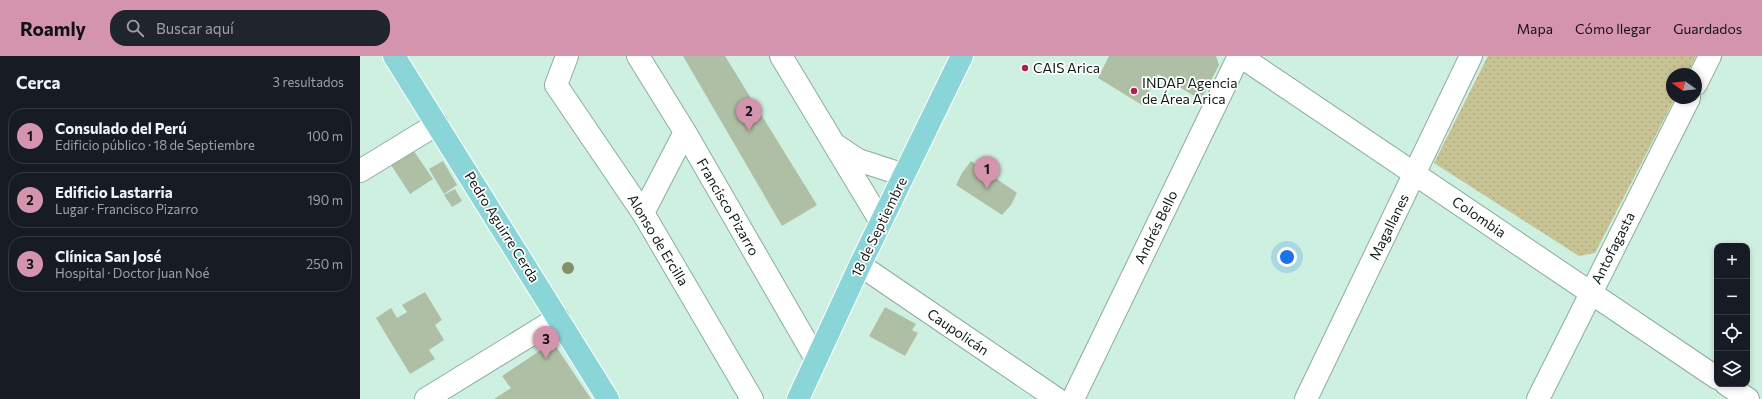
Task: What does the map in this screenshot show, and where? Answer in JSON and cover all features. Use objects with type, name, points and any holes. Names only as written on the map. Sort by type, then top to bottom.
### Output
[{"type":"main road","name":"Pedro Aguirre Cerda","points":[[394,56],[608,399]]},
{"type":"main road","name":"18 de Septiembre","points":[[798,399],[881,222],[962,56]]},
{"type":"street","name":"Alonso de Ercilla","points":[[567,56],[556,85],[644,213],[752,399]]},
{"type":"street","name":"Francisco Pizarro","points":[[638,56],[685,132],[816,359]]},
{"type":"street","points":[[781,56],[881,222]]},
{"type":"street","name":"Colombia","points":[[1240,56],[1714,376]]},
{"type":"street","name":"Andrés Bello","points":[[1073,399],[1240,56]]},
{"type":"street","name":"Magallanes","points":[[1306,399],[1471,56]]},
{"type":"street","points":[[1702,72],[1710,56]]},
{"type":"street","name":"Antofagasta","points":[[1538,399],[1686,104]]},
{"type":"street","points":[[360,171],[437,124]]},
{"type":"street","points":[[644,213],[685,132]]},
{"type":"street","points":[[833,143],[858,160],[904,175]]},
{"type":"street","name":"Caupolicán","points":[[860,266],[1057,399]]},
{"type":"street","points":[[426,399],[558,318]]},
{"type":"street","points":[[1730,387],[1748,399]]},
{"type":"shaded area","points":[[1488,56],[1696,56],[1690,68],[1666,68],[1666,104],[1672,104],[1595,253],[1579,256],[1434,163]]},
{"type":"building","points":[[683,56],[725,56],[817,205],[782,226]]},
{"type":"building","points":[[1109,56],[1216,56],[1219,65],[1201,100],[1158,74],[1142,105],[1098,78]]},
{"type":"building","points":[[411,147],[433,179],[410,194],[389,162]]},
{"type":"building","points":[[443,161],[457,185],[444,194],[429,169]]},
{"type":"building","points":[[971,161],[1017,193],[1011,205],[1002,215],[956,185],[962,173]]},
{"type":"building","points":[[455,189],[462,201],[452,207],[444,195]]},
{"type":"building","points":[[425,292],[442,320],[435,325],[444,340],[429,350],[435,359],[410,374],[376,318],[391,308],[397,318],[407,312],[402,305]]},
{"type":"building","points":[[885,307],[916,324],[912,330],[918,333],[905,356],[869,336]]},
{"type":"building","points":[[553,342],[591,399],[494,399],[511,388],[502,376]]},
{"type":"place","name":"CAIS Arica","points":[[1025,68]]},
{"type":"place","name":"INDAP Agencia de Área Arica","points":[[1134,91]]},
{"type":"place","name":"Edificio Lastarria","points":[[749,131]]},
{"type":"place","name":"Consulado del Perú","points":[[987,189]]},
{"type":"place","name":"Clínica San José","points":[[546,359]]}]
